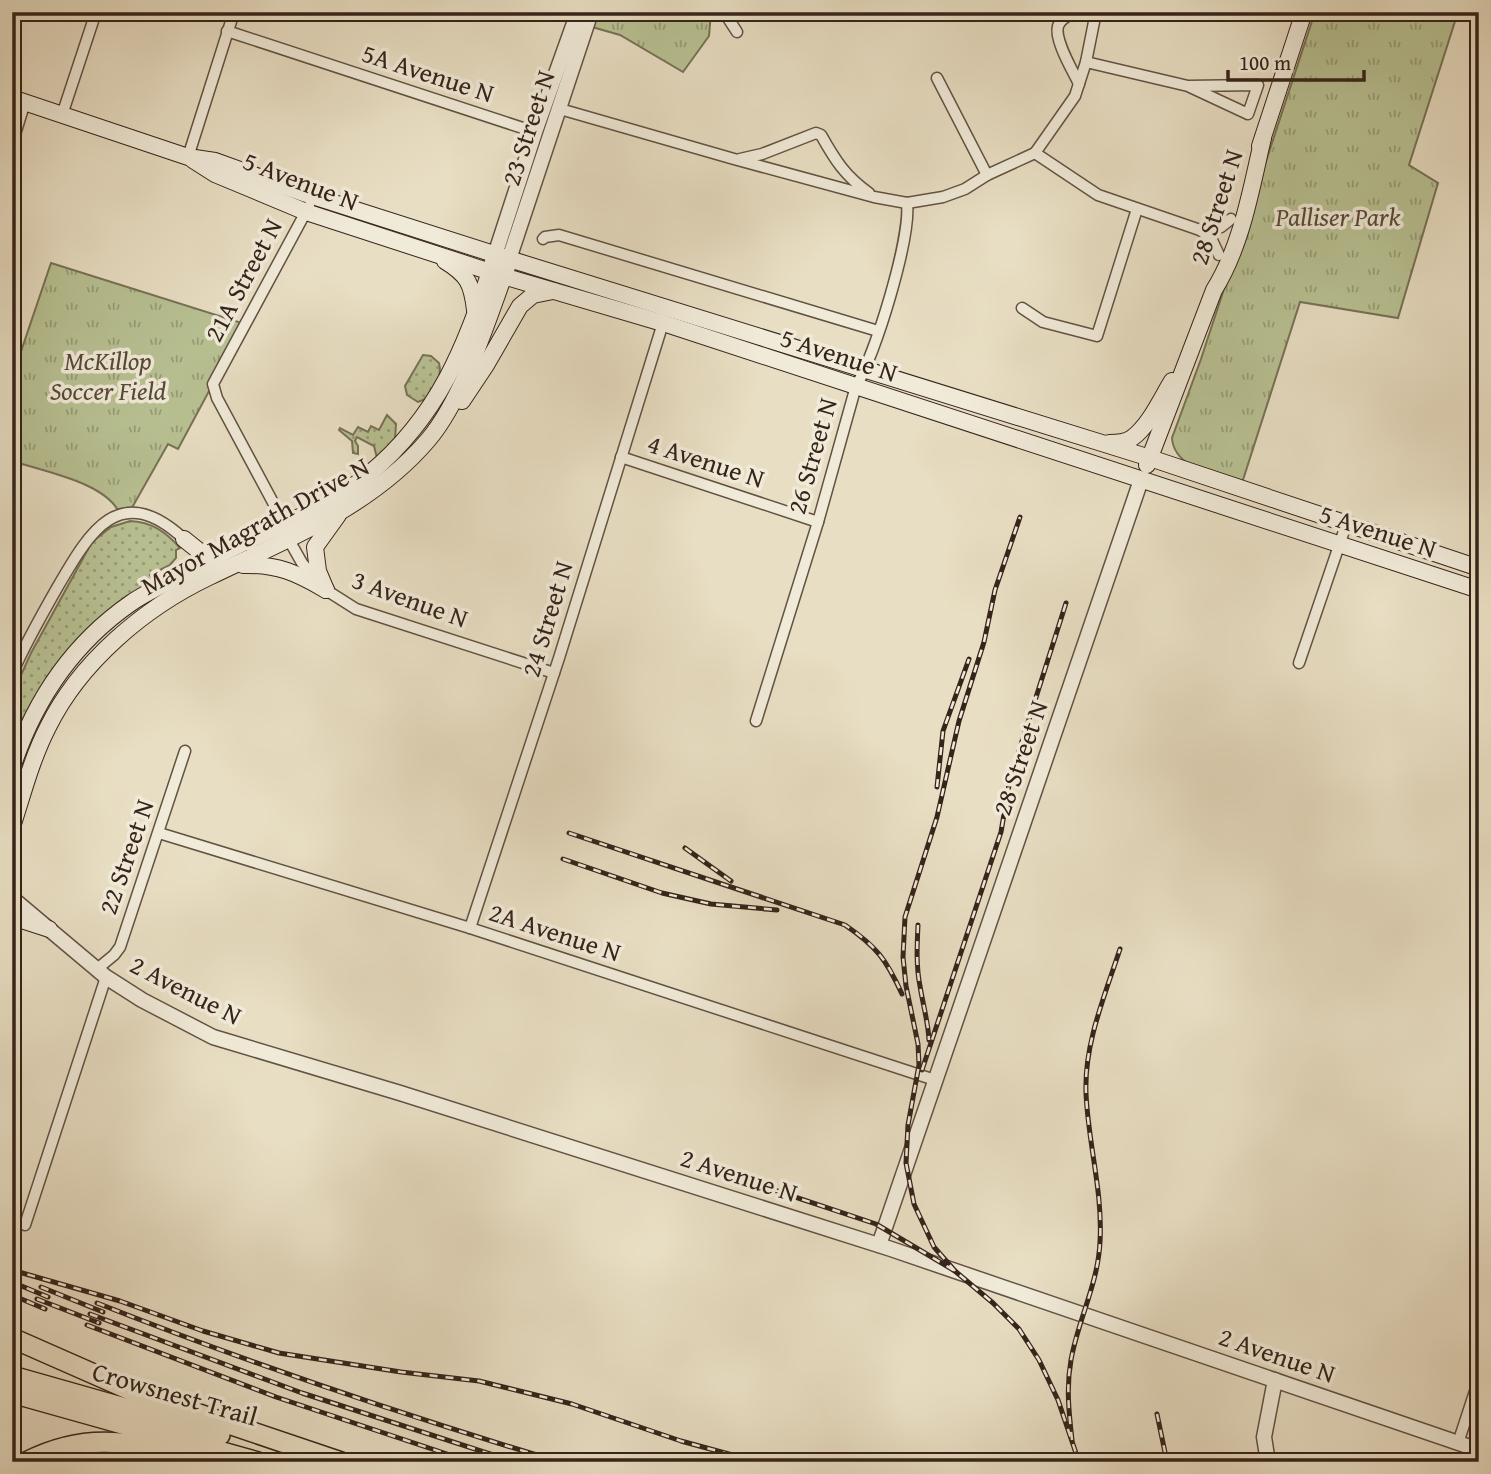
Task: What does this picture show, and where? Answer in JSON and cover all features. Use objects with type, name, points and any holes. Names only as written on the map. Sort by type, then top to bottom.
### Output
[{"type":"highway","points":[[12,1338],[136,1393],[341,1462]]},
{"type":"highway","name":"Crowsnest Trail","points":[[19,1386],[258,1462]]},
{"type":"highway","name":"Crowsnest Trail","points":[[19,1386],[324,1462]]},
{"type":"highway","points":[[26,1462],[61,1447],[101,1441],[128,1443],[216,1462]]},
{"type":"main road","name":"28 Street N","points":[[1214,290],[1219,255],[1263,138],[1304,12]]},
{"type":"main road","name":"5 Avenue N","points":[[19,100],[188,157],[215,161],[313,197],[502,257],[1150,458],[1479,568]]},
{"type":"main road","name":"28 Street N","points":[[1141,480],[1214,290],[1226,271],[1247,206],[1263,138]]},
{"type":"main road","name":"5 Avenue N","points":[[188,157],[215,174],[306,212],[497,274],[663,323],[1479,590]]},
{"type":"main road","points":[[428,251],[450,264],[466,278],[471,285],[476,315]]},
{"type":"main road","name":"Mayor Magrath Drive N","points":[[12,768],[33,714],[53,681],[92,635],[132,603],[217,555],[341,512],[386,482],[415,454],[437,429],[464,379],[502,257]]},
{"type":"main road","name":"Mayor Magrath Drive N","points":[[12,827],[33,761],[48,726],[104,650],[140,619],[206,579],[234,566],[369,474],[400,444],[447,381],[497,274]]},
{"type":"main road","points":[[437,429],[453,413],[474,383],[520,306],[533,295],[555,291]]},
{"type":"main road","points":[[1098,442],[1123,442],[1133,438],[1147,421],[1192,350]]},
{"type":"main road","points":[[326,590],[314,556],[316,547],[341,512]]},
{"type":"main road","points":[[184,539],[200,551],[217,555]]},
{"type":"main road","points":[[183,575],[187,554],[184,539]]},
{"type":"main road","points":[[234,566],[284,568],[326,590]]},
{"type":"main road","points":[[12,917],[50,929]]},
{"type":"street","points":[[62,115],[96,12]]},
{"type":"street","points":[[188,157],[234,12]]},
{"type":"street","name":"23 Street N","points":[[502,257],[535,132],[578,12]]},
{"type":"street","name":"23 Street N","points":[[502,257],[560,109],[592,12]]},
{"type":"street","points":[[724,12],[737,32]]},
{"type":"street","points":[[1075,12],[1062,20],[1057,30],[1063,51],[1079,84]]},
{"type":"street","points":[[560,109],[874,197],[907,203],[943,197],[965,189],[987,175],[1035,153],[1075,96],[1086,62],[1096,12]]},
{"type":"street","name":"5A Avenue N","points":[[227,31],[535,132]]},
{"type":"street","points":[[1086,62],[1188,86],[1248,114],[1258,85],[1188,86]]},
{"type":"street","points":[[937,78],[987,175]]},
{"type":"street","points":[[12,144],[19,100]]},
{"type":"street","points":[[734,159],[762,154],[816,133],[821,135],[832,156],[850,180],[874,197]]},
{"type":"street","points":[[1035,153],[1098,195],[1200,230],[1211,238],[1219,255]]},
{"type":"street","name":"21A Street N","points":[[213,384],[313,197]]},
{"type":"street","name":"26 Street N","points":[[756,721],[818,522],[856,386],[866,369],[878,331],[908,224],[907,203]]},
{"type":"street","points":[[1022,308],[1043,322],[1097,336],[1137,209]]},
{"type":"street","points":[[1200,230],[1221,227],[1231,219]]},
{"type":"street","name":"5 Avenue N","points":[[543,239],[559,236],[878,331]]},
{"type":"street","name":"24 Street N","points":[[470,928],[554,673],[663,323]]},
{"type":"street","name":"3 Avenue N","points":[[213,384],[216,398],[286,533],[310,574],[326,590],[356,609],[554,673]]},
{"type":"street","name":"4 Avenue N","points":[[621,457],[818,522]]},
{"type":"street","name":"28 Street N","points":[[879,1245],[1141,480]]},
{"type":"street","name":"Mayor Magrath Drive N","points":[[12,674],[65,574],[88,536],[99,526],[120,515],[144,514],[162,521],[184,539]]},
{"type":"street","points":[[1299,663],[1346,525]]},
{"type":"street","name":"22 Street N","points":[[25,1225],[102,973],[120,947],[185,751]]},
{"type":"street","name":"2A Avenue N","points":[[159,834],[470,928],[935,1080]]},
{"type":"street","name":"2 Avenue N","points":[[12,898],[102,973],[142,1000],[213,1037],[400,1093],[879,1245],[1479,1450]]},
{"type":"street","points":[[1458,1443],[1479,1379]]},
{"type":"street","points":[[1268,1462],[1264,1437],[1275,1380]]},
{"type":"green space","points":[[596,12],[711,12],[709,36],[683,72],[620,35],[592,27]]},
{"type":"green space","name":"Palliser Park","points":[[1315,12],[1458,12],[1409,165],[1438,183],[1398,318],[1300,302],[1242,483],[1188,464],[1175,449],[1172,438],[1201,359]]},
{"type":"green space","name":"McKillop Soccer Field","points":[[51,263],[245,324],[178,449],[168,444],[129,513],[120,515],[103,494],[89,486],[12,461],[12,378]]},
{"type":"green space","points":[[423,355],[431,356],[439,363],[440,368],[432,391],[418,402],[407,395],[405,386]]},
{"type":"green space","points":[[387,415],[396,424],[395,439],[377,458],[374,446],[357,437],[355,441],[358,454],[353,453],[352,441],[340,428],[353,435],[358,427],[368,432],[371,426],[379,430]]},
{"type":"green space","points":[[130,521],[145,523],[169,537],[180,548],[176,550],[176,558],[170,565],[150,575],[155,583],[57,664],[22,721],[12,744],[12,695],[31,653],[92,542],[111,527]]},
{"type":"railway","points":[[955,1271],[934,1247],[914,1204],[906,1163],[908,1125],[919,1065],[903,957],[905,917],[937,817],[959,721],[984,642],[995,590],[1020,517]]},
{"type":"railway","points":[[922,1070],[1001,832],[1010,779],[1066,603]]},
{"type":"railway","points":[[937,787],[943,731],[969,659]]},
{"type":"railway","points":[[569,833],[845,925],[880,955],[902,994]]},
{"type":"railway","points":[[685,848],[731,881]]},
{"type":"railway","points":[[563,859],[662,893],[711,904],[777,910]]},
{"type":"railway","points":[[918,925],[918,971],[929,1040]]},
{"type":"railway","points":[[1072,1440],[1068,1400],[1069,1370],[1096,1273],[1100,1242],[1086,1075],[1092,1038],[1120,949]]},
{"type":"railway","points":[[711,1169],[876,1224],[955,1271],[1019,1329],[1039,1360],[1058,1400],[1079,1462]]},
{"type":"railway","points":[[12,1270],[120,1301],[203,1331],[279,1353],[479,1381],[572,1404],[681,1441],[758,1462]]},
{"type":"railway","points":[[12,1282],[48,1297]]},
{"type":"railway","points":[[41,1287],[103,1312]]},
{"type":"railway","points":[[12,1295],[45,1309]]},
{"type":"railway","points":[[37,1299],[99,1323]]},
{"type":"railway","points":[[97,1303],[211,1347],[327,1387],[560,1462]]},
{"type":"railway","points":[[90,1314],[302,1393],[515,1462]]},
{"type":"railway","points":[[87,1325],[276,1397],[471,1462]]},
{"type":"railway","points":[[1157,1414],[1167,1462]]}]
